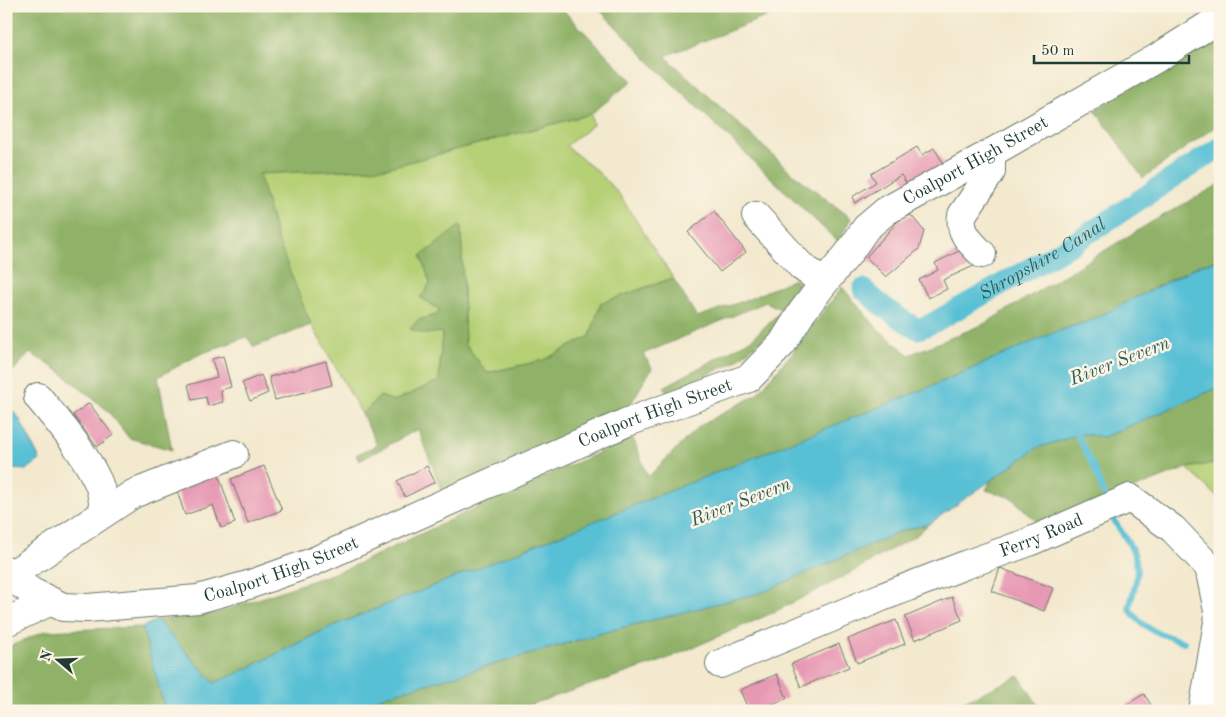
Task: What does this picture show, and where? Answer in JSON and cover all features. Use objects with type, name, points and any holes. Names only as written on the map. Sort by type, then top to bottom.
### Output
[{"type":"street","name":"Coalport High Street","points":[[8,576],[50,602],[63,607],[87,608],[198,598],[248,585],[310,563],[625,423],[749,378],[782,344],[824,283],[866,228],[886,210],[991,153],[1157,58],[1220,18]]},
{"type":"street","points":[[982,254],[964,234],[960,224],[962,215],[991,172],[991,153]]},
{"type":"street","points":[[756,216],[802,267],[824,283]]},
{"type":"street","points":[[38,397],[73,440],[89,465],[98,484],[105,512]]},
{"type":"street","points":[[8,576],[133,494],[234,454]]},
{"type":"street","name":"Ferry Road","points":[[720,664],[882,597],[1029,542],[1130,498],[1173,529],[1208,567],[1219,616],[1203,711]]},
{"type":"street","points":[[6,622],[50,602]]},
{"type":"green space","points":[[6,6],[559,6],[632,81],[591,114],[386,168],[259,174],[277,238],[311,325],[254,347],[247,337],[200,354],[158,377],[172,450],[129,438],[108,411],[58,370],[30,353],[6,378]]},
{"type":"green space","points":[[596,6],[787,6],[768,16],[665,56],[791,172],[851,218],[838,242],[651,63]]},
{"type":"green space","points":[[1220,32],[1220,123],[1143,178],[1095,110]]},
{"type":"green space","points":[[591,114],[593,125],[566,146],[598,172],[619,194],[673,278],[601,303],[590,336],[544,360],[487,373],[465,343],[461,226],[427,274],[430,283],[421,297],[440,309],[436,315],[418,320],[410,329],[425,334],[442,331],[439,381],[394,401],[380,396],[362,414],[306,315],[277,238],[258,174],[386,168]]},
{"type":"green space","points":[[1220,184],[1220,259],[1199,265],[1092,320],[1055,332],[937,384],[328,628],[214,683],[157,620],[217,613],[349,568],[511,491],[633,438],[648,477],[698,427],[756,395],[798,346],[842,287],[877,328],[909,355],[984,324],[1150,223]]},
{"type":"green space","points":[[461,225],[465,343],[487,373],[544,360],[590,336],[601,303],[673,278],[697,317],[749,299],[794,279],[807,293],[786,319],[735,362],[667,393],[664,387],[752,339],[782,310],[766,302],[643,354],[652,368],[627,410],[443,494],[418,429],[359,461],[356,455],[377,445],[362,414],[380,396],[394,401],[439,381],[442,332],[425,334],[410,329],[418,320],[436,315],[440,310],[420,297],[430,283],[421,256]]},
{"type":"green space","points":[[1220,387],[1220,462],[1187,468],[1040,525],[1012,498],[986,490],[991,480],[1037,448],[1081,434],[1104,437]]},
{"type":"green space","points":[[1220,462],[1220,499],[1187,468]]},
{"type":"green space","points":[[929,524],[918,534],[845,576],[770,614],[662,661],[511,711],[348,711],[388,695],[613,630],[763,592],[901,531]]},
{"type":"green space","points":[[142,627],[164,705],[150,711],[6,711],[6,648],[45,631]]},
{"type":"green space","points":[[1019,676],[1042,711],[942,711]]},
{"type":"water","name":"River Severn","points":[[1220,259],[1220,387],[1104,437],[1081,434],[1037,448],[929,524],[901,531],[763,592],[613,630],[388,695],[348,711],[150,711],[164,705],[142,627],[157,620],[214,683],[328,628],[937,384],[1055,332],[1092,320],[1200,265]]},
{"type":"water","points":[[8,405],[19,418],[40,460],[26,470],[11,469],[6,464]]},
{"type":"building","points":[[917,147],[922,155],[934,148],[944,164],[908,186],[901,175],[855,203],[852,197],[876,182],[871,174]]},
{"type":"building","points":[[714,211],[746,252],[720,272],[688,232]]},
{"type":"building","points":[[911,215],[924,231],[919,249],[886,277],[866,257],[898,221]]},
{"type":"building","points":[[969,246],[978,264],[943,280],[947,289],[928,298],[919,280],[938,270],[935,263]]},
{"type":"building","points":[[223,356],[231,387],[220,390],[223,402],[208,406],[206,397],[192,400],[188,385],[217,377],[212,359]]},
{"type":"building","points":[[326,361],[332,385],[275,400],[269,377]]},
{"type":"building","points":[[261,375],[268,393],[250,401],[242,383]]},
{"type":"building","points":[[89,403],[113,435],[97,447],[73,415]]},
{"type":"building","points":[[215,464],[235,523],[221,528],[213,505],[185,515],[173,479]]},
{"type":"building","points":[[264,466],[282,510],[248,523],[231,479]]},
{"type":"building","points":[[427,466],[435,482],[405,497],[397,481]]},
{"type":"building","points":[[1000,568],[1053,588],[1044,611],[992,591]]},
{"type":"building","points":[[952,597],[962,620],[915,640],[905,617]]},
{"type":"building","points":[[896,620],[905,644],[857,663],[848,639]]},
{"type":"building","points":[[839,644],[849,667],[801,687],[791,664]]},
{"type":"building","points":[[777,674],[787,698],[756,711],[749,711],[740,690]]},
{"type":"building","points":[[1144,694],[1155,711],[1130,711],[1126,705]]},
{"type":"waterway","name":"Shropshire Canal","points":[[863,289],[889,311],[918,329],[931,324],[1071,245],[1220,147]]},
{"type":"waterway","points":[[1076,433],[1094,468],[1105,497]]},
{"type":"waterway","points":[[1113,519],[1130,545],[1136,561],[1136,579],[1129,608],[1146,626],[1160,634],[1184,642]]}]
